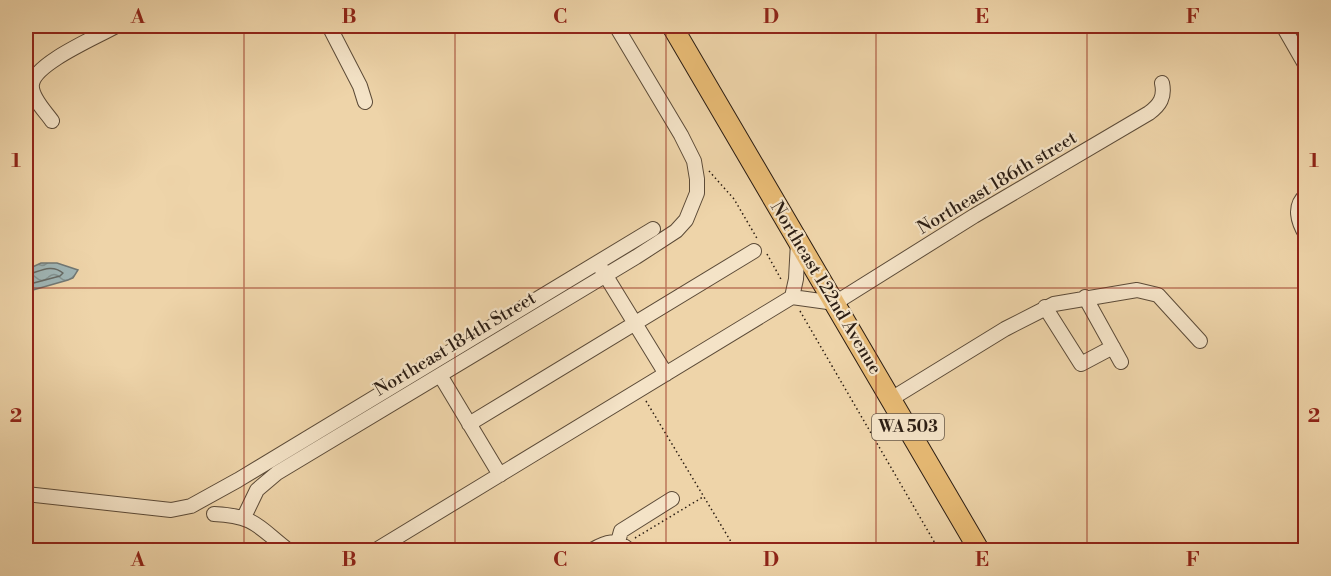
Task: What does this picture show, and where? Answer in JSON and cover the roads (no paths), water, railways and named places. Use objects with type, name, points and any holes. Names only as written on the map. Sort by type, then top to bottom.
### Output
[{"type":"highway","name":"Northeast 122nd Avenue","points":[[672,26],[979,550]]},
{"type":"street","points":[[52,121],[34,93],[32,85],[36,76],[50,63],[116,26]]},
{"type":"street","points":[[329,26],[360,86],[364,102]]},
{"type":"street","name":"Northeast 184th Street","points":[[244,517],[257,490],[277,473],[606,276],[676,231],[693,208],[697,193],[694,161],[616,26]]},
{"type":"street","points":[[1283,26],[1305,66]]},
{"type":"street","name":"Northeast 186th street","points":[[835,303],[1149,113],[1158,106],[1164,92],[1162,83]]},
{"type":"street","points":[[1303,231],[1298,210],[1301,199],[1305,195]]},
{"type":"street","name":"Northeast 184th Street","points":[[26,494],[158,510],[191,506],[248,474],[652,229]]},
{"type":"street","points":[[792,297],[798,241]]},
{"type":"street","points":[[469,424],[754,251]]},
{"type":"street","points":[[597,262],[666,374]]},
{"type":"street","points":[[891,399],[1046,307],[1085,297],[1137,290],[1158,295],[1200,342]]},
{"type":"street","points":[[376,550],[792,297],[835,303]]},
{"type":"street","points":[[1085,297],[1121,363]]},
{"type":"street","points":[[1046,307],[1081,364],[1113,347]]},
{"type":"street","points":[[440,375],[500,475]]},
{"type":"street","points":[[592,550],[610,542],[624,546],[621,531],[672,499]]},
{"type":"street","points":[[214,514],[244,517],[263,528],[288,550]]},
{"type":"water","points":[[41,263],[57,263],[78,270],[73,278],[26,292],[26,270]]}]
